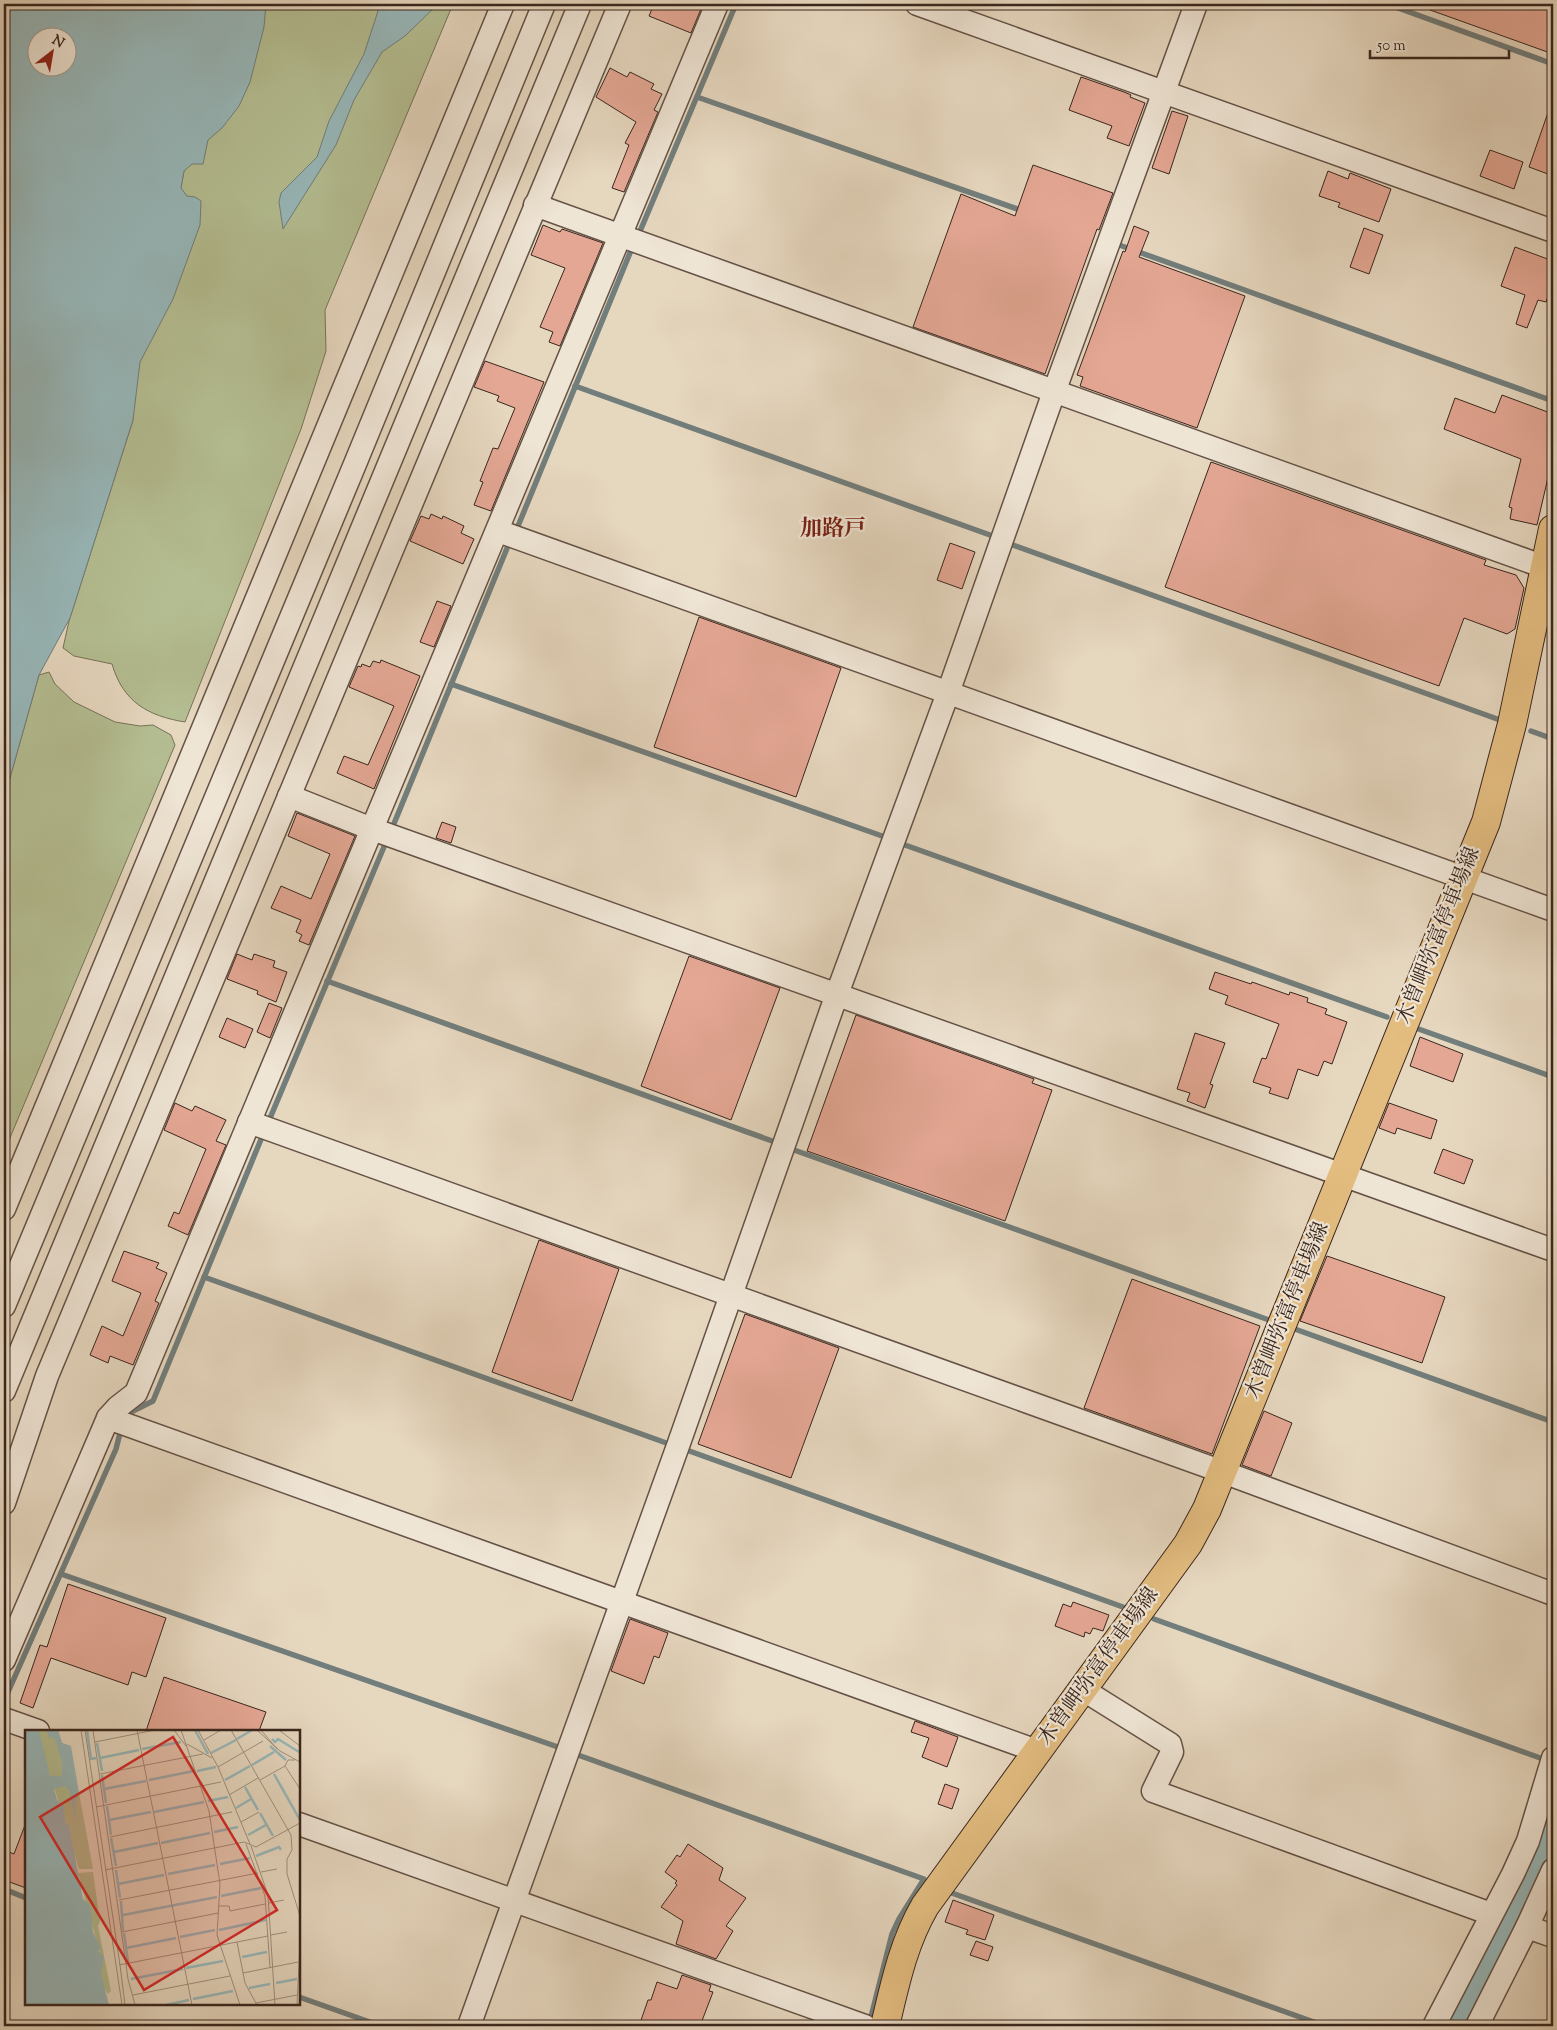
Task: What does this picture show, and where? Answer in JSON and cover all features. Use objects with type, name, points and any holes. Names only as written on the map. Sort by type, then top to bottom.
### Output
[{"type":"main road","name":"木曽岬弥富停車場線","points":[[885,2026],[902,1953],[912,1929],[945,1877],[1188,1544],[1207,1509],[1343,1176],[1462,876],[1486,822],[1500,774],[1549,569],[1553,529]]},
{"type":"street","points":[[4,1209],[504,4]]},
{"type":"street","points":[[4,1306],[355,464],[544,4]]},
{"type":"street","points":[[4,1391],[580,4]]},
{"type":"street","points":[[4,1503],[47,1376],[620,4]]},
{"type":"street","points":[[4,1660],[108,1418],[118,1407],[136,1393],[717,4]]},
{"type":"street","points":[[917,4],[1553,231]]},
{"type":"street","points":[[469,2026],[731,1297],[837,994],[948,693],[1054,392],[1196,4]]},
{"type":"street","points":[[535,205],[1549,569]]},
{"type":"street","points":[[498,531],[1553,910]]},
{"type":"street","points":[[289,796],[372,829],[1553,1250]]},
{"type":"street","points":[[248,1122],[1222,1472],[1553,1594]]},
{"type":"street","points":[[108,1418],[1037,1751]]},
{"type":"street","points":[[1082,1689],[1170,1744],[1172,1752],[1153,1791],[1491,1914]]},
{"type":"street","points":[[4,1719],[35,1730]]},
{"type":"street","points":[[1434,2026],[1513,1874],[1528,1841],[1553,1758]]},
{"type":"street","points":[[300,1824],[865,2026]]},
{"type":"street","points":[[1477,2026],[1528,1927],[1553,1870]]},
{"type":"street","points":[[1528,1927],[1553,1936]]},
{"type":"green space","points":[[241,4],[453,4],[325,310],[326,351],[301,429],[185,722],[160,716],[139,705],[123,688],[112,664],[74,656],[63,648],[69,621],[133,420],[132,378],[172,235],[184,171]]},
{"type":"green space","points":[[49,672],[55,684],[74,702],[115,722],[140,726],[153,725],[171,735],[175,745],[4,1152],[4,799],[39,675]]},
{"type":"water","points":[[4,4],[266,4],[264,27],[250,82],[239,106],[222,128],[208,140],[203,164],[192,164],[184,171],[181,188],[187,196],[195,197],[201,201],[200,225],[173,299],[140,362],[133,420],[70,618],[39,675],[4,799]]},
{"type":"water","points":[[373,4],[438,4],[405,36],[382,52],[354,100],[336,145],[283,229],[279,202],[281,193],[317,157],[329,121],[364,54],[378,11]]},
{"type":"water","points":[[1553,1798],[1553,1848],[1537,1887],[1466,2026],[1447,2026],[1518,1886]]},
{"type":"building","points":[[654,4],[703,4],[691,33],[649,16]]},
{"type":"building","points":[[1419,4],[1553,4],[1553,54],[1419,6]]},
{"type":"building","points":[[610,68],[627,77],[630,72],[654,84],[651,89],[662,94],[654,110],[658,112],[624,192],[612,188],[629,145],[625,143],[636,122],[596,97]]},
{"type":"building","points":[[1081,77],[1124,92],[1131,95],[1130,97],[1145,103],[1129,146],[1107,138],[1112,126],[1069,110]]},
{"type":"building","points":[[1551,104],[1553,104],[1553,159],[1548,174],[1529,167]]},
{"type":"building","points":[[1172,111],[1188,116],[1169,174],[1152,168]]},
{"type":"building","points":[[1490,150],[1523,162],[1514,189],[1480,176]]},
{"type":"building","points":[[1033,165],[1113,193],[1099,230],[1097,229],[1045,374],[913,327],[961,194],[1015,216]]},
{"type":"building","points":[[1328,171],[1348,179],[1350,173],[1391,189],[1379,222],[1338,207],[1340,203],[1319,196]]},
{"type":"building","points":[[543,225],[560,232],[562,229],[603,243],[560,346],[549,342],[553,332],[540,327],[565,268],[531,255]]},
{"type":"building","points":[[1134,226],[1149,232],[1139,257],[1245,296],[1197,428],[1080,386],[1083,377],[1077,375]]},
{"type":"building","points":[[1364,228],[1383,235],[1369,274],[1350,267]]},
{"type":"building","points":[[1515,247],[1553,261],[1553,282],[1546,302],[1538,300],[1527,328],[1516,324],[1525,295],[1501,286]]},
{"type":"building","points":[[485,361],[544,382],[491,511],[474,505],[483,482],[480,481],[493,448],[498,449],[515,408],[497,401],[499,396],[474,387]]},
{"type":"building","points":[[1502,395],[1553,414],[1553,436],[1548,449],[1553,451],[1553,456],[1537,525],[1510,519],[1512,508],[1509,507],[1521,459],[1444,429],[1455,398],[1495,413]]},
{"type":"building","points":[[1211,462],[1486,560],[1484,565],[1516,575],[1524,588],[1515,629],[1507,634],[1464,618],[1439,686],[1165,587]]},
{"type":"building","points":[[431,514],[442,519],[443,516],[464,526],[461,533],[474,539],[463,564],[410,541],[421,516],[429,519]]},
{"type":"building","points":[[950,543],[975,552],[962,589],[937,580]]},
{"type":"building","points":[[437,601],[451,606],[434,647],[420,642]]},
{"type":"building","points":[[699,617],[841,668],[796,797],[654,747]]},
{"type":"building","points":[[381,660],[420,676],[374,789],[337,773],[344,756],[368,765],[394,706],[349,687],[358,666],[361,667],[362,664],[370,667],[373,661],[380,663]]},
{"type":"building","points":[[297,813],[355,836],[309,945],[299,941],[302,935],[296,932],[301,920],[271,908],[281,886],[311,899],[330,854],[288,836]]},
{"type":"building","points":[[442,822],[456,827],[451,843],[436,838]]},
{"type":"building","points":[[237,954],[252,960],[254,954],[275,961],[273,967],[287,972],[276,1002],[257,994],[258,991],[227,979]]},
{"type":"building","points":[[689,956],[780,988],[731,1120],[641,1086]]},
{"type":"building","points":[[1215,972],[1289,995],[1290,992],[1308,998],[1307,1002],[1327,1009],[1325,1014],[1347,1022],[1332,1064],[1324,1061],[1318,1076],[1298,1069],[1288,1099],[1269,1093],[1271,1088],[1253,1082],[1262,1058],[1266,1059],[1279,1024],[1225,1004],[1228,996],[1209,989]]},
{"type":"building","points":[[269,1003],[282,1008],[270,1038],[257,1032]]},
{"type":"building","points":[[856,1015],[1034,1079],[1032,1083],[1052,1090],[1005,1221],[807,1151]]},
{"type":"building","points":[[227,1018],[253,1029],[245,1048],[219,1037]]},
{"type":"building","points":[[1195,1033],[1225,1043],[1210,1084],[1213,1085],[1205,1108],[1187,1101],[1190,1093],[1177,1089]]},
{"type":"building","points":[[1420,1037],[1463,1054],[1453,1082],[1410,1066]]},
{"type":"building","points":[[175,1103],[192,1111],[195,1106],[226,1120],[216,1141],[226,1145],[188,1235],[168,1226],[174,1212],[179,1214],[206,1149],[164,1130]]},
{"type":"building","points":[[1389,1103],[1437,1120],[1431,1139],[1397,1128],[1395,1134],[1379,1128]]},
{"type":"building","points":[[1443,1149],[1473,1160],[1464,1184],[1434,1173]]},
{"type":"building","points":[[539,1240],[619,1269],[572,1401],[492,1372]]},
{"type":"building","points":[[124,1251],[159,1263],[156,1268],[167,1273],[155,1301],[159,1303],[133,1365],[110,1356],[108,1363],[90,1355],[102,1326],[123,1336],[141,1293],[112,1281]]},
{"type":"building","points":[[1327,1256],[1445,1297],[1422,1363],[1300,1321]]},
{"type":"building","points":[[1132,1279],[1260,1326],[1212,1454],[1084,1408]]},
{"type":"building","points":[[745,1314],[839,1348],[791,1478],[698,1444]]},
{"type":"building","points":[[1264,1411],[1292,1423],[1271,1476],[1242,1465]]},
{"type":"building","points":[[68,1584],[166,1618],[146,1677],[132,1672],[128,1685],[51,1658],[33,1708],[20,1703],[40,1645],[47,1647]]},
{"type":"building","points":[[1073,1602],[1109,1615],[1103,1631],[1093,1628],[1090,1634],[1085,1632],[1084,1637],[1055,1626],[1063,1604],[1071,1607]]},
{"type":"building","points":[[630,1619],[668,1633],[659,1658],[654,1656],[644,1684],[611,1671]]},
{"type":"building","points":[[164,1677],[266,1712],[259,1730],[146,1730]]},
{"type":"building","points":[[915,1721],[958,1737],[947,1767],[922,1757],[929,1738],[911,1732]]},
{"type":"building","points":[[945,1784],[959,1789],[952,1809],[938,1804]]},
{"type":"building","points":[[25,1825],[25,1888],[4,1880],[4,1850],[14,1854]]},
{"type":"building","points":[[688,1844],[723,1868],[719,1880],[746,1898],[726,1926],[733,1931],[716,1959],[676,1944],[683,1921],[661,1907],[677,1885],[675,1883],[677,1881],[665,1872],[677,1855],[680,1857]]},
{"type":"building","points":[[953,1900],[994,1915],[985,1940],[966,1934],[968,1930],[945,1922]]},
{"type":"building","points":[[976,1941],[993,1947],[988,1961],[970,1955]]},
{"type":"building","points":[[682,1975],[711,1985],[709,1991],[713,1992],[700,2026],[639,2026],[648,2000],[651,2000],[657,1982],[677,1989]]},
{"type":"waterway","points":[[638,236],[736,4]]},
{"type":"waterway","points":[[1387,4],[1553,64]]},
{"type":"waterway","points":[[697,97],[1023,211]]},
{"type":"waterway","points":[[1122,246],[1553,401]]},
{"type":"waterway","points":[[516,531],[632,248]]},
{"type":"waterway","points":[[575,386],[990,535]]},
{"type":"waterway","points":[[393,826],[510,541]]},
{"type":"waterway","points":[[1010,544],[1500,720]]},
{"type":"waterway","points":[[451,684],[885,837]]},
{"type":"waterway","points":[[1531,731],[1553,739]]},
{"type":"waterway","points":[[268,1123],[386,842]]},
{"type":"waterway","points":[[905,845],[1387,1017]]},
{"type":"waterway","points":[[327,981],[775,1142]]},
{"type":"waterway","points":[[1413,1027],[1553,1077]]},
{"type":"waterway","points":[[127,1414],[153,1401],[262,1137]]},
{"type":"waterway","points":[[794,1150],[1269,1320]]},
{"type":"waterway","points":[[204,1277],[672,1445]]},
{"type":"waterway","points":[[1292,1328],[1553,1422]]},
{"type":"waterway","points":[[4,1701],[116,1449],[121,1429]]},
{"type":"waterway","points":[[681,1448],[1123,1607]]},
{"type":"waterway","points":[[61,1574],[558,1747]]},
{"type":"waterway","points":[[1154,1619],[1543,1759]]},
{"type":"waterway","points":[[578,1755],[924,1879],[892,1934],[871,2017]]},
{"type":"waterway","points":[[4,1889],[25,1898]]},
{"type":"waterway","points":[[949,1892],[1325,2026]]},
{"type":"waterway","points":[[300,1997],[381,2026]]},
{"type":"district","name":"加路戸","points":[[833,530]]}]
